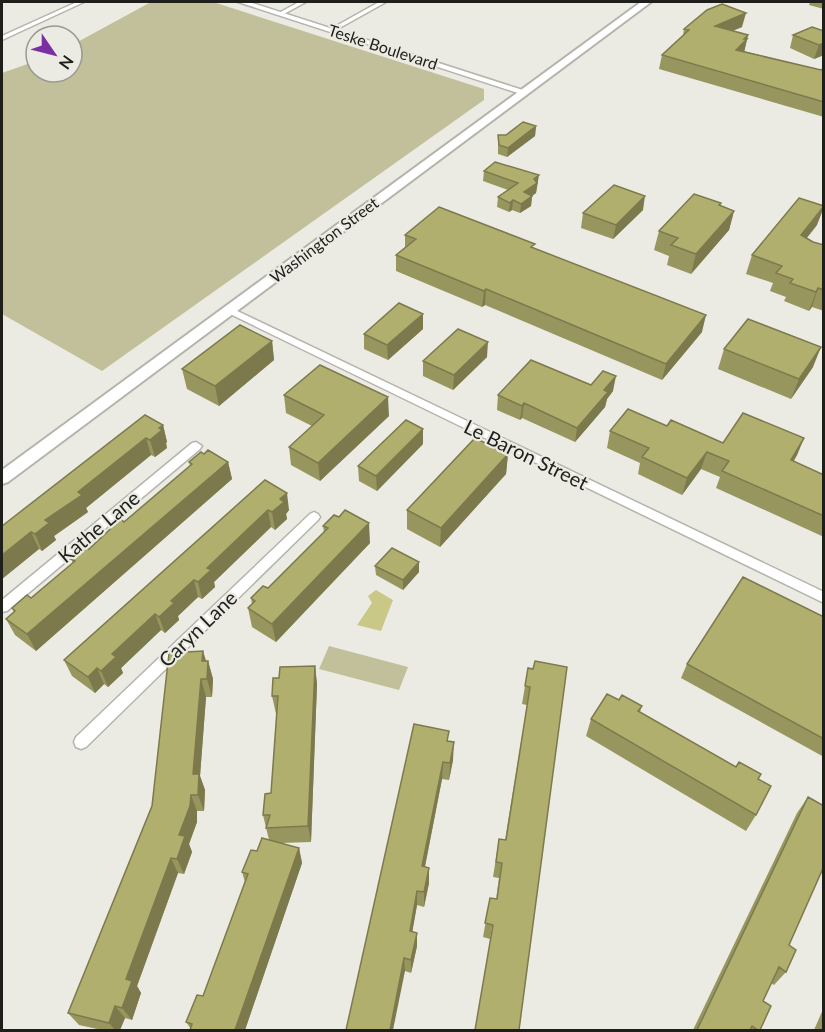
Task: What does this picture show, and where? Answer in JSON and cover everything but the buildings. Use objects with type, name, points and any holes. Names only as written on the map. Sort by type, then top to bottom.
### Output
[{"type":"main road","name":"Washington Street","points":[[2,478],[646,2]]},
{"type":"street","points":[[2,38],[81,2]]},
{"type":"street","name":"Teske Boulevard","points":[[242,2],[524,92]]},
{"type":"street","points":[[280,14],[303,2]]},
{"type":"street","points":[[332,30],[383,2]]},
{"type":"street","name":"Le Baron Street","points":[[229,310],[824,598]]},
{"type":"street","name":"Kathe Lane","points":[[2,607],[196,446]]},
{"type":"street","name":"Caryn Lane","points":[[81,742],[314,517]]},
{"type":"green space","points":[[151,2],[213,2],[484,89],[484,100],[102,371],[2,314],[2,73],[24,65],[24,84],[84,84],[84,38]]},
{"type":"green space","points":[[329,646],[408,667],[399,690],[319,669]]},
{"type":"shaded area","points":[[376,590],[393,600],[381,631],[357,625],[372,603],[368,596]]}]
